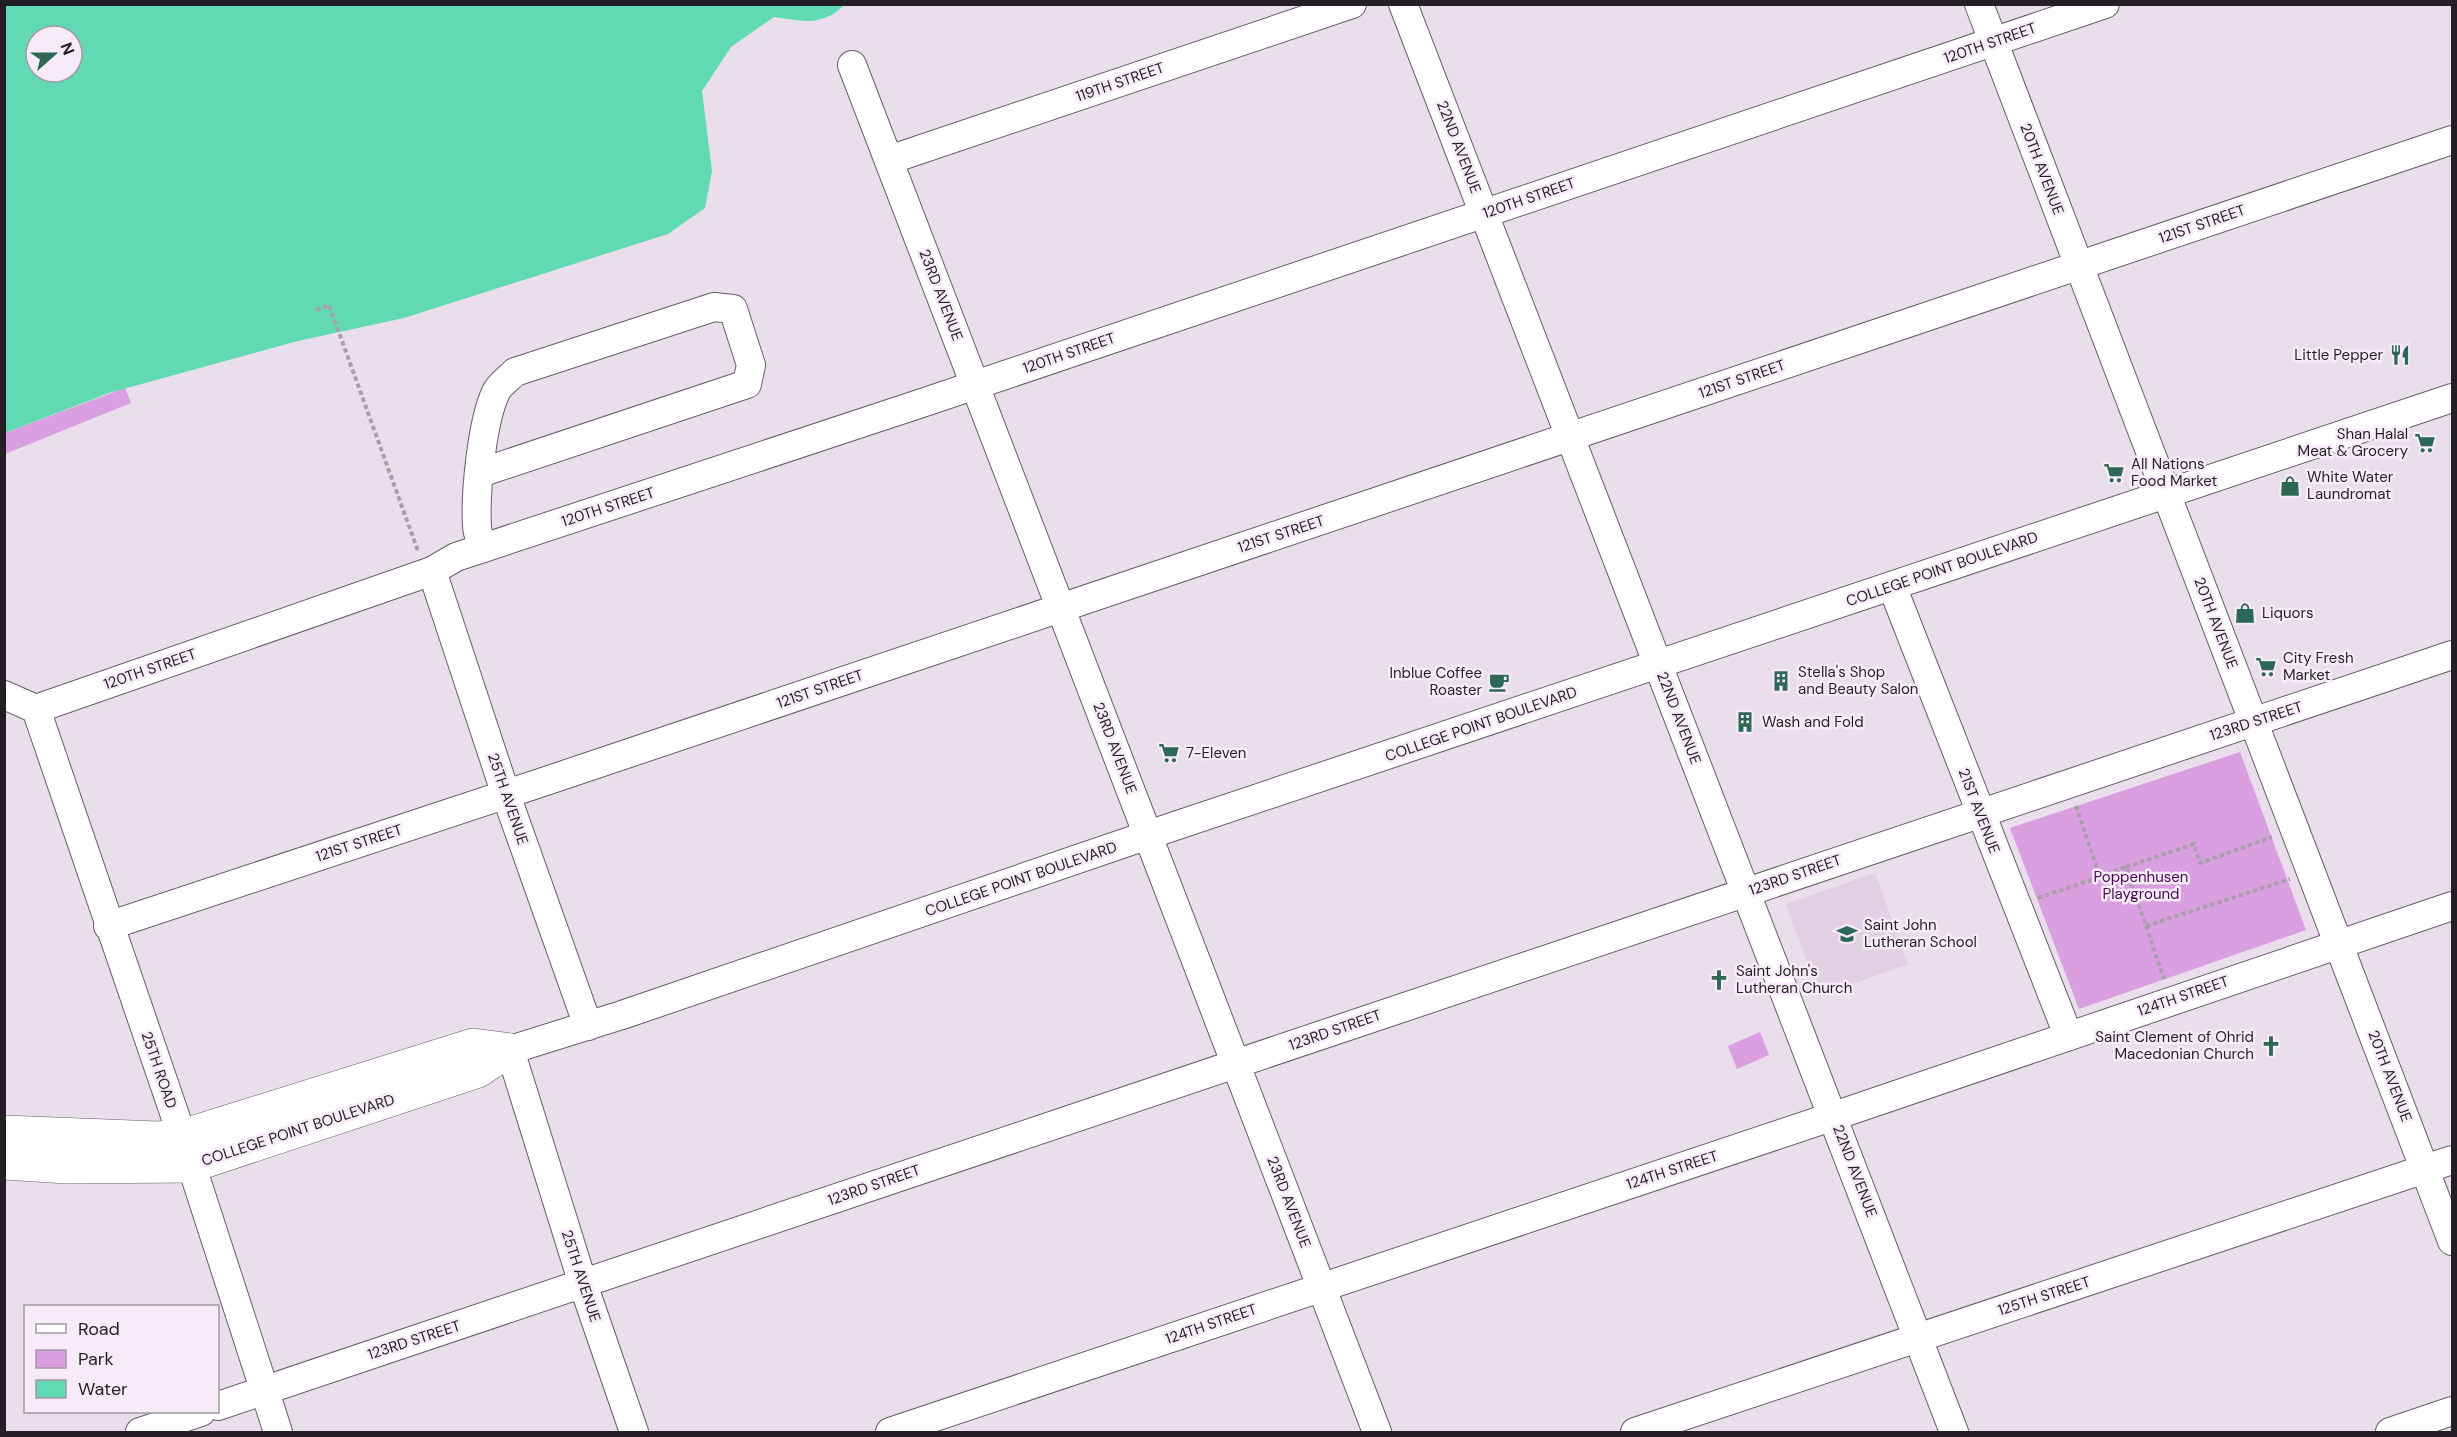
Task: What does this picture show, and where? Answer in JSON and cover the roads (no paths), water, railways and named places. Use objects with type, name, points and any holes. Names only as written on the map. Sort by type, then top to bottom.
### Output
[{"type":"main road","name":"COLLEGE POINT BOULEVARD","points":[[4,1163],[68,1167],[186,1151],[473,1045],[510,1050]]},
{"type":"main road","name":"COLLEGE POINT BOULEVARD","points":[[4,1132],[158,1138],[186,1151]]},
{"type":"street","name":"119TH STREET","points":[[889,160],[1352,4]]},
{"type":"street","name":"22ND AVENUE","points":[[1404,4],[1954,1432]]},
{"type":"street","name":"20TH AVENUE","points":[[1979,4],[2452,1241]]},
{"type":"street","name":"120TH STREET","points":[[36,709],[428,573],[456,557],[975,385],[2105,4]]},
{"type":"street","name":"23RD AVENUE","points":[[852,64],[1377,1432]]},
{"type":"street","name":"121ST STREET","points":[[108,926],[506,795],[2452,140]]},
{"type":"street","points":[[480,473],[747,384],[751,365],[733,309],[714,307],[515,372],[496,390],[487,424],[480,473],[477,528],[483,548]]},
{"type":"street","name":"COLLEGE POINT BOULEVARD","points":[[510,1050],[588,1026],[1148,835],[2452,398]]},
{"type":"street","name":"25TH AVENUE","points":[[428,573],[588,1026]]},
{"type":"street","name":"21ST AVENUE","points":[[1892,586],[2068,1035]]},
{"type":"street","name":"123RD STREET","points":[[219,1406],[2452,655]]},
{"type":"street","points":[[4,695],[36,709]]},
{"type":"street","name":"25TH ROAD","points":[[36,709],[186,1151],[278,1432]]},
{"type":"street","name":"124TH STREET","points":[[890,1432],[2452,906]]},
{"type":"street","name":"25TH AVENUE","points":[[510,1050],[583,1284],[634,1432]]},
{"type":"street","name":"125TH STREET","points":[[1635,1432],[2452,1160]]},
{"type":"street","points":[[2390,1432],[2452,1411]]},
{"type":"street","points":[[140,1432],[198,1413]]},
{"type":"water","points":[[5,4],[844,4],[836,12],[820,20],[803,21],[774,17],[731,47],[702,91],[712,171],[705,208],[668,234],[404,318],[298,341],[109,393],[5,433]]},
{"type":"place","name":"Little Pepper","points":[[2400,355]]},
{"type":"place","name":"Shan Halal Meat & Grocery","points":[[2425,443]]},
{"type":"place","name":"All Nations Food Market","points":[[2114,473]]},
{"type":"place","name":"White Water Laundromat","points":[[2290,486]]},
{"type":"place","name":"Liquors","points":[[2245,613]]},
{"type":"place","name":"City Fresh Market","points":[[2266,667]]},
{"type":"place","name":"Stella's Shop and Beauty Salon","points":[[1781,681]]},
{"type":"place","name":"Inblue Coffee Roaster","points":[[1499,682]]},
{"type":"place","name":"Wash and Fold","points":[[1745,722]]},
{"type":"place","name":"7-Eleven","points":[[1169,753]]},
{"type":"place","name":"Saint John Lutheran School","points":[[1847,934]]},
{"type":"place","name":"Saint John's Lutheran Church","points":[[1719,980]]},
{"type":"place","name":"Saint Clement of Ohrid Macedonian Church","points":[[2271,1046]]},
{"type":"park label","name":"Poppenhusen Playground","points":[[2141,886]]}]
